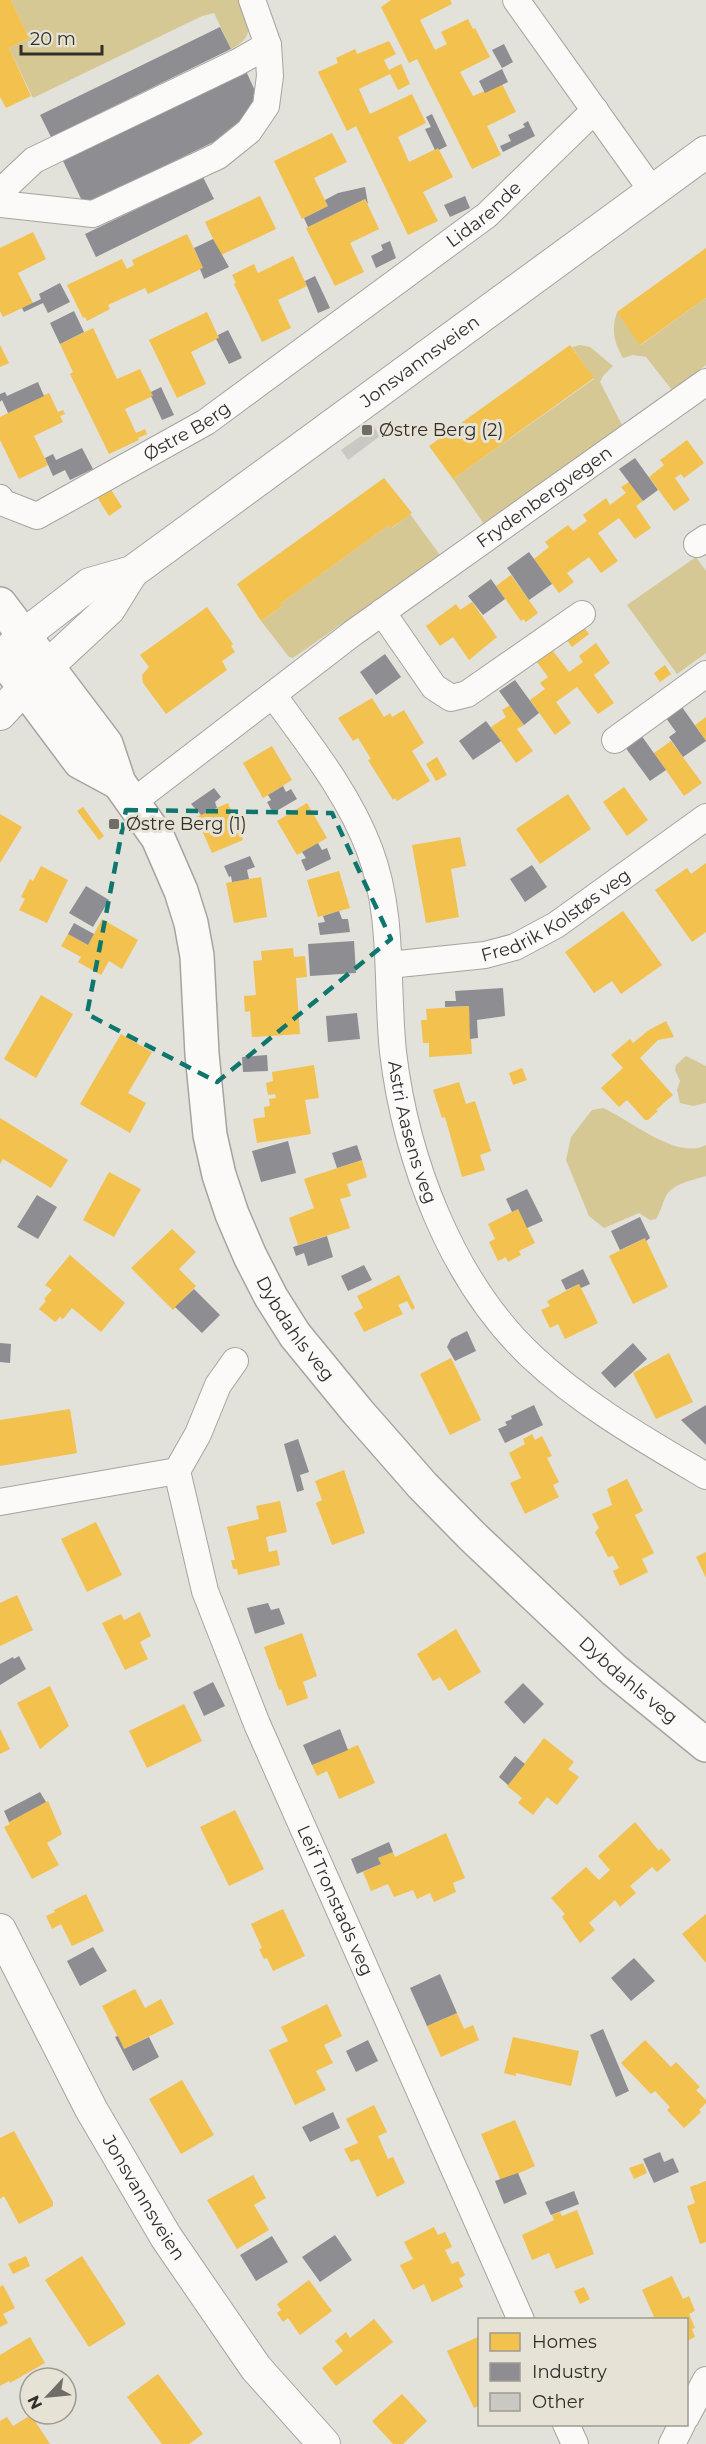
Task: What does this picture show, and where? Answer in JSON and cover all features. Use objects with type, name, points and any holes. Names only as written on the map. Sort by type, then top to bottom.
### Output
[{"type":"main road","points":[[0,604],[6,652]]},
{"type":"main road","name":"Dybdahls veg","points":[[6,652],[48,665],[106,744],[126,793],[158,838],[169,860],[191,923],[197,956],[202,1054],[210,1135],[219,1175],[250,1256],[295,1335],[358,1413],[422,1485],[473,1537],[614,1670],[706,1745]]},
{"type":"main road","name":"Dybdahls veg","points":[[6,652],[24,688],[80,762],[126,793]]},
{"type":"street","points":[[0,204],[93,214],[218,156],[249,131],[266,106],[270,76],[268,45],[252,0]]},
{"type":"street","points":[[516,0],[653,192]]},
{"type":"street","points":[[0,192],[34,160],[238,62],[268,45]]},
{"type":"street","name":"Lidarende","points":[[362,307],[487,215],[595,110]]},
{"type":"street","name":"Jonsvannsveien","points":[[6,652],[90,584],[132,572],[706,152]]},
{"type":"street","name":"Østre Berg","points":[[0,498],[4,503],[37,516],[206,422],[362,307]]},
{"type":"street","name":"Frydenbergvegen","points":[[126,793],[273,695],[382,612],[706,382]]},
{"type":"street","name":"Jonsvannsveien","points":[[0,714],[24,688],[109,609],[132,572]]},
{"type":"street","points":[[382,612],[434,687],[451,698],[467,694],[582,614]]},
{"type":"street","points":[[615,740],[706,674]]},
{"type":"street","name":"Astri Aasens veg","points":[[273,695],[337,787],[370,850],[380,884],[386,922],[393,1051],[406,1129],[434,1209],[468,1275],[502,1326],[531,1356],[625,1429],[706,1476]]},
{"type":"street","name":"Fredrik Kolstøs veg","points":[[389,965],[485,955],[515,947],[556,925],[706,817]]},
{"type":"street","points":[[0,1502],[177,1471],[198,1434],[218,1385],[235,1361]]},
{"type":"street","name":"Leif Tronstads veg","points":[[177,1471],[206,1591],[257,1724],[520,2318]]},
{"type":"street","name":"Jonsvannsveien","points":[[0,1930],[91,2109],[166,2236],[256,2368],[324,2444]]},
{"type":"street","points":[[688,2414],[706,2380]]},
{"type":"street","points":[[567,2426],[575,2444]]},
{"type":"street","points":[[672,2444],[681,2426]]},
{"type":"highlighted area","points":[[126,810],[332,813],[391,939],[217,1082],[87,1014]]},
{"type":"shaded area","points":[[11,0],[243,0],[249,28],[244,39],[231,49],[214,13],[202,16],[33,98],[9,48],[29,38]]},
{"type":"shaded area","points":[[706,298],[706,365],[672,390],[646,357],[633,355],[623,358],[614,336],[617,312],[641,345]]},
{"type":"shaded area","points":[[580,345],[590,347],[613,366],[600,382],[622,425],[484,524],[453,479],[594,379],[572,347]]},
{"type":"shaded area","points":[[410,514],[440,555],[293,658],[289,657],[261,621],[281,607],[280,604],[389,525],[392,528]]},
{"type":"shaded area","points":[[696,557],[706,571],[706,653],[677,674],[627,605]]},
{"type":"shaded area","points":[[686,1056],[706,1066],[706,1103],[693,1106],[680,1103],[677,1090],[680,1081],[675,1070],[676,1065]]},
{"type":"shaded area","points":[[603,1108],[653,1137],[681,1148],[706,1145],[706,1176],[684,1183],[669,1192],[656,1219],[650,1220],[639,1213],[604,1228],[589,1216],[566,1160],[571,1137],[592,1110]]},
{"type":"building: Homes","points":[[0,0],[11,0],[29,38],[9,48],[31,96],[6,108],[0,97]]},
{"type":"building: Homes","points":[[391,0],[450,0],[452,4],[420,20],[435,50],[447,44],[441,32],[468,19],[473,29],[475,28],[490,57],[460,72],[473,96],[502,84],[516,112],[487,126],[501,155],[472,169],[417,59],[409,63],[381,7]]},
{"type":"building: Homes","points":[[389,41],[396,54],[384,60],[389,70],[401,64],[410,84],[398,90],[390,74],[359,89],[370,114],[412,94],[426,123],[398,137],[409,162],[438,148],[453,177],[423,192],[438,221],[408,235],[356,126],[347,131],[318,72],[338,63],[336,58],[355,49],[357,54]]},
{"type":"building: Homes","points":[[332,133],[347,162],[314,178],[328,206],[302,219],[274,161]]},
{"type":"building: Homes","points":[[260,196],[276,229],[221,255],[205,222]]},
{"type":"building: Homes","points":[[365,199],[379,229],[350,243],[364,272],[335,286],[306,228]]},
{"type":"building: Homes","points":[[33,232],[46,259],[18,273],[33,303],[3,317],[0,311],[0,248]]},
{"type":"building: Homes","points":[[187,234],[203,268],[148,294],[145,288],[108,305],[110,309],[87,321],[85,317],[83,318],[67,285],[122,259],[127,269],[134,265],[132,260]]},
{"type":"building: Homes","points":[[706,248],[706,298],[640,345],[617,312]]},
{"type":"building: Homes","points":[[293,256],[307,286],[278,300],[291,328],[262,342],[234,284],[236,283],[232,275],[254,264],[258,273]]},
{"type":"building: Homes","points":[[207,312],[219,338],[191,352],[206,384],[177,398],[149,340]]},
{"type":"building: Homes","points":[[93,328],[117,379],[140,369],[153,396],[125,409],[136,433],[145,429],[147,434],[109,454],[70,374],[73,372],[60,344]]},
{"type":"building: Homes","points":[[0,345],[9,363],[0,367]]},
{"type":"building: Homes","points":[[570,345],[594,378],[453,479],[429,446]]},
{"type":"building: Homes","points":[[49,393],[58,412],[63,410],[65,414],[60,416],[63,422],[34,436],[48,465],[19,479],[0,440],[0,417]]},
{"type":"building: Homes","points":[[687,440],[704,463],[684,478],[681,474],[675,478],[690,500],[674,511],[649,477],[664,465],[660,460]]},
{"type":"building: Homes","points":[[384,478],[412,513],[391,528],[389,525],[280,604],[282,606],[261,621],[237,584]]},
{"type":"building: Homes","points":[[629,482],[643,501],[636,506],[651,528],[635,539],[619,518],[598,533],[618,561],[601,573],[589,557],[567,573],[574,582],[559,593],[534,559],[549,547],[545,542],[568,525],[573,531],[587,521],[583,515],[606,498],[610,505],[626,493],[621,487]]},
{"type":"building: Homes","points":[[110,488],[122,507],[109,516],[97,497]]},
{"type":"building: Homes","points":[[511,575],[538,613],[526,622],[523,619],[521,621],[496,586]]},
{"type":"building: Homes","points":[[472,602],[497,637],[469,660],[453,637],[440,646],[426,626],[456,604],[460,610]]},
{"type":"building: Homes","points":[[207,607],[233,644],[231,646],[235,652],[222,661],[227,670],[166,714],[143,683],[142,675],[149,667],[140,655]]},
{"type":"building: Homes","points":[[583,626],[589,634],[572,647],[566,639]]},
{"type":"building: Homes","points":[[596,643],[610,663],[594,675],[614,703],[598,714],[577,687],[556,702],[571,723],[555,735],[530,700],[545,689],[540,683],[548,677],[537,662],[553,651],[569,672],[583,662],[579,656]]},
{"type":"building: Homes","points":[[665,665],[671,674],[660,682],[654,673]]},
{"type":"building: Homes","points":[[372,698],[384,717],[390,713],[392,717],[404,710],[424,743],[412,751],[430,781],[397,801],[395,798],[393,800],[368,760],[371,759],[358,738],[353,741],[338,718]]},
{"type":"building: Homes","points":[[510,705],[524,725],[517,729],[533,751],[516,763],[491,727],[506,717],[502,710]]},
{"type":"building: Homes","points":[[706,717],[706,741],[695,725]]},
{"type":"building: Homes","points":[[671,741],[702,783],[684,796],[654,753]]},
{"type":"building: Homes","points":[[272,746],[292,780],[263,798],[243,763]]},
{"type":"building: Homes","points":[[437,757],[447,775],[436,781],[426,764]]},
{"type":"building: Homes","points":[[624,787],[648,820],[627,836],[603,802]]},
{"type":"building: Homes","points":[[568,794],[591,829],[540,864],[516,829]]},
{"type":"building: Homes","points":[[228,803],[243,840],[212,853],[196,817]]},
{"type":"building: Homes","points":[[307,803],[327,838],[297,855],[277,821]]},
{"type":"building: Homes","points":[[83,807],[104,836],[99,840],[77,811]]},
{"type":"building: Homes","points":[[0,814],[22,827],[0,863]]},
{"type":"building: Homes","points":[[460,837],[466,866],[451,869],[459,917],[426,923],[412,845]]},
{"type":"building: Homes","points":[[706,863],[706,932],[692,942],[655,890],[687,868],[691,874]]},
{"type":"building: Homes","points":[[41,866],[68,880],[47,923],[19,910],[25,899],[21,897],[30,879],[33,881]]},
{"type":"building: Homes","points":[[339,871],[350,908],[318,917],[307,880]]},
{"type":"building: Homes","points":[[261,877],[267,917],[234,923],[226,883]]},
{"type":"building: Homes","points":[[623,911],[662,965],[621,994],[612,981],[594,993],[565,952]]},
{"type":"building: Homes","points":[[102,919],[138,940],[122,969],[109,961],[101,975],[78,962],[81,957],[61,946],[68,934],[88,945]]},
{"type":"building: Homes","points":[[293,948],[294,957],[305,956],[307,977],[296,978],[300,1034],[252,1037],[250,1011],[245,1012],[244,996],[256,995],[253,961],[262,960],[261,951]]},
{"type":"building: Homes","points":[[41,995],[73,1014],[36,1078],[4,1059]]},
{"type":"building: Homes","points":[[469,1006],[472,1054],[429,1057],[429,1043],[423,1043],[421,1020],[427,1020],[426,1009]]},
{"type":"building: Homes","points":[[666,1021],[674,1037],[658,1040],[640,1058],[673,1095],[648,1120],[645,1120],[627,1100],[619,1107],[601,1088],[623,1068],[611,1055],[630,1039],[633,1043],[649,1030]]},
{"type":"building: Homes","points":[[121,1034],[152,1052],[128,1093],[146,1103],[130,1133],[80,1104]]},
{"type":"building: Homes","points":[[314,1065],[319,1098],[305,1100],[311,1134],[257,1143],[253,1119],[265,1117],[264,1107],[270,1106],[269,1099],[276,1098],[275,1094],[268,1095],[266,1083],[273,1081],[272,1072]]},
{"type":"building: Homes","points":[[522,1068],[527,1080],[513,1085],[509,1073]]},
{"type":"building: Homes","points":[[459,1082],[466,1104],[475,1101],[491,1151],[480,1155],[485,1170],[462,1177],[445,1117],[442,1118],[433,1090]]},
{"type":"building: Homes","points":[[0,1118],[68,1160],[51,1188],[3,1159],[0,1164]]},
{"type":"building: Homes","points":[[362,1160],[367,1177],[347,1184],[351,1196],[340,1199],[350,1228],[298,1245],[289,1218],[314,1208],[304,1179]]},
{"type":"building: Homes","points":[[109,1172],[141,1189],[114,1237],[83,1220]]},
{"type":"building: Homes","points":[[518,1209],[535,1243],[519,1251],[521,1255],[508,1262],[506,1257],[498,1261],[489,1242],[495,1239],[488,1224]]},
{"type":"building: Homes","points":[[172,1229],[196,1252],[179,1269],[196,1286],[173,1310],[131,1268]]},
{"type":"building: Homes","points":[[645,1238],[668,1287],[633,1304],[609,1256]]},
{"type":"building: Homes","points":[[70,1255],[125,1303],[101,1332],[72,1308],[63,1319],[60,1317],[55,1322],[39,1309],[52,1290],[45,1285]]},
{"type":"building: Homes","points":[[399,1275],[415,1308],[412,1310],[407,1301],[398,1305],[403,1314],[364,1332],[354,1313],[363,1308],[357,1296]]},
{"type":"building: Homes","points":[[579,1284],[598,1323],[565,1339],[558,1324],[550,1328],[541,1310],[550,1306],[547,1301]]},
{"type":"building: Homes","points":[[669,1353],[693,1402],[656,1419],[633,1373]]},
{"type":"building: Homes","points":[[451,1358],[481,1420],[450,1435],[420,1374]]},
{"type":"building: Homes","points":[[70,1409],[77,1453],[0,1466],[0,1420]]},
{"type":"building: Homes","points":[[532,1434],[535,1440],[542,1436],[552,1456],[547,1458],[559,1482],[553,1485],[559,1497],[525,1514],[510,1483],[521,1478],[509,1453],[525,1444],[523,1439]]},
{"type":"building: Homes","points":[[344,1470],[365,1533],[332,1545],[316,1503],[322,1500],[315,1481]]},
{"type":"building: Homes","points":[[627,1479],[643,1511],[635,1515],[654,1553],[642,1559],[648,1572],[620,1586],[613,1571],[619,1568],[613,1556],[608,1557],[595,1532],[599,1528],[592,1514],[612,1505],[607,1489]]},
{"type":"building: Homes","points":[[280,1501],[287,1532],[266,1537],[269,1552],[277,1550],[280,1565],[238,1575],[237,1569],[233,1569],[231,1560],[235,1560],[227,1527],[259,1519],[256,1506]]},
{"type":"building: Homes","points":[[96,1522],[122,1575],[87,1592],[61,1539]]},
{"type":"building: Homes","points":[[706,1552],[706,1578],[696,1557]]},
{"type":"building: Homes","points":[[17,1595],[33,1630],[0,1646],[0,1603]]},
{"type":"building: Homes","points":[[140,1612],[151,1636],[140,1642],[148,1659],[125,1670],[102,1623],[121,1614],[124,1620]]},
{"type":"building: Homes","points":[[456,1629],[481,1672],[449,1691],[440,1677],[433,1681],[417,1654]]},
{"type":"building: Homes","points":[[302,1633],[317,1676],[303,1682],[308,1698],[287,1706],[264,1647]]},
{"type":"building: Homes","points":[[50,1686],[69,1726],[40,1749],[17,1703]]},
{"type":"building: Homes","points":[[184,1704],[202,1741],[147,1768],[129,1731]]},
{"type":"building: Homes","points":[[0,1729],[10,1749],[0,1754]]},
{"type":"building: Homes","points":[[544,1738],[574,1762],[568,1769],[579,1777],[557,1805],[547,1797],[533,1815],[518,1803],[522,1798],[507,1786]]},
{"type":"building: Homes","points":[[358,1745],[375,1783],[339,1799],[327,1771],[317,1776],[312,1765]]},
{"type":"building: Homes","points":[[48,1801],[62,1834],[47,1843],[59,1865],[32,1879],[4,1827],[10,1824],[8,1822]]},
{"type":"building: Homes","points":[[235,1810],[264,1869],[229,1886],[200,1827]]},
{"type":"building: Homes","points":[[635,1822],[659,1851],[661,1848],[671,1860],[657,1872],[652,1867],[630,1886],[636,1893],[620,1907],[615,1900],[589,1923],[595,1930],[580,1943],[562,1917],[565,1914],[551,1898],[586,1867],[599,1880],[610,1870],[598,1856]]},
{"type":"building: Homes","points":[[446,1833],[465,1878],[453,1883],[456,1892],[434,1902],[430,1893],[417,1899],[413,1890],[394,1897],[388,1884],[371,1891],[363,1872],[381,1864],[378,1858],[393,1852],[395,1857]]},
{"type":"building: Homes","points":[[86,1894],[104,1931],[72,1946],[61,1924],[52,1929],[46,1916]]},
{"type":"building: Homes","points":[[283,1909],[305,1956],[273,1971],[267,1958],[264,1959],[259,1949],[262,1948],[251,1924]]},
{"type":"building: Homes","points":[[706,1914],[706,1963],[682,1934]]},
{"type":"building: Homes","points":[[135,1989],[145,2008],[161,1999],[174,2024],[124,2049],[102,2006]]},
{"type":"building: Homes","points":[[327,2004],[342,2036],[324,2045],[333,2063],[316,2071],[326,2090],[295,2105],[269,2050],[288,2041],[281,2027]]},
{"type":"building: Homes","points":[[457,2013],[464,2029],[473,2025],[479,2040],[441,2057],[427,2026]]},
{"type":"building: Homes","points":[[513,2037],[579,2051],[571,2086],[516,2073],[516,2076],[504,2073]]},
{"type":"building: Homes","points":[[645,2040],[671,2067],[676,2062],[700,2087],[696,2090],[706,2100],[699,2110],[701,2112],[684,2128],[667,2110],[670,2107],[655,2091],[651,2094],[621,2063]]},
{"type":"building: Homes","points":[[182,2080],[214,2135],[181,2154],[149,2099]]},
{"type":"building: Homes","points":[[374,2105],[387,2132],[378,2136],[388,2159],[393,2157],[405,2183],[377,2197],[359,2159],[351,2162],[344,2149],[358,2143],[346,2119]]},
{"type":"building: Homes","points":[[515,2120],[535,2166],[501,2181],[481,2134]]},
{"type":"building: Homes","points":[[14,2131],[53,2202],[53,2206],[19,2224],[4,2196],[0,2199],[0,2138]]},
{"type":"building: Homes","points":[[643,2163],[647,2173],[634,2179],[629,2168]]},
{"type":"building: Homes","points":[[253,2175],[266,2198],[254,2205],[269,2230],[237,2249],[207,2200]]},
{"type":"building: Homes","points":[[706,2181],[706,2242],[700,2244],[687,2206],[695,2203],[690,2187]]},
{"type":"building: Homes","points":[[577,2210],[594,2254],[556,2269],[549,2253],[532,2260],[522,2235],[554,2220],[552,2215],[560,2212],[562,2216]]},
{"type":"building: Homes","points":[[434,2227],[438,2235],[445,2232],[452,2247],[445,2250],[452,2264],[458,2261],[465,2275],[459,2279],[463,2287],[432,2302],[424,2284],[413,2290],[400,2265],[413,2259],[404,2242]]},
{"type":"building: Homes","points":[[26,2256],[30,2266],[13,2274],[8,2264]]},
{"type":"building: Homes","points":[[82,2256],[126,2324],[89,2347],[45,2280]]},
{"type":"building: Homes","points":[[672,2276],[683,2299],[689,2296],[695,2311],[689,2314],[695,2328],[692,2329],[695,2337],[688,2340],[688,2318],[655,2318],[642,2290]]},
{"type":"building: Homes","points":[[309,2280],[332,2311],[300,2335],[288,2318],[283,2322],[277,2313],[281,2310],[277,2304]]},
{"type":"building: Homes","points":[[3,2285],[15,2308],[3,2314],[8,2323],[0,2327],[0,2287]]},
{"type":"building: Homes","points":[[584,2287],[590,2299],[580,2304],[574,2291]]},
{"type":"building: Homes","points":[[374,2319],[393,2342],[336,2386],[322,2368],[343,2351],[335,2341],[346,2332],[350,2338]]},
{"type":"building: Homes","points":[[30,2337],[45,2363],[40,2366],[18,2366],[18,2378],[0,2386],[0,2355]]},
{"type":"building: Homes","points":[[478,2337],[478,2406],[474,2408],[447,2351]]},
{"type":"building: Homes","points":[[158,2374],[203,2434],[189,2444],[162,2444],[127,2397]]},
{"type":"building: Homes","points":[[402,2394],[427,2421],[403,2444],[393,2444],[372,2421]]},
{"type":"building: Homes","points":[[7,2417],[13,2426],[18,2423],[18,2426],[38,2426],[50,2444],[0,2444],[0,2421]]},
{"type":"building: Industry","points":[[220,27],[231,49],[51,137],[40,115]]},
{"type":"building: Industry","points":[[504,44],[513,62],[502,68],[492,50]]},
{"type":"building: Industry","points":[[502,69],[508,82],[485,93],[479,81]]},
{"type":"building: Industry","points":[[246,71],[256,93],[253,95],[257,103],[234,132],[84,205],[63,161]]},
{"type":"building: Industry","points":[[432,114],[447,146],[439,150],[438,148],[435,150],[425,129],[431,127],[426,117]]},
{"type":"building: Industry","points":[[528,121],[535,136],[503,152],[500,146],[511,141],[508,135],[525,127],[523,124]]},
{"type":"building: Industry","points":[[203,177],[214,199],[96,257],[85,234]]},
{"type":"building: Industry","points":[[365,187],[368,204],[365,199],[308,227],[304,218],[328,206],[325,200],[338,193]]},
{"type":"building: Industry","points":[[465,196],[470,208],[450,217],[444,205]]},
{"type":"building: Industry","points":[[213,239],[229,267],[204,279],[200,269],[203,268],[194,248]]},
{"type":"building: Industry","points":[[390,241],[396,258],[376,268],[371,256],[383,250],[381,245]]},
{"type":"building: Industry","points":[[315,276],[330,308],[318,313],[305,281]]},
{"type":"building: Industry","points":[[60,283],[70,302],[48,313],[43,303],[24,312],[22,308],[41,299],[39,294]]},
{"type":"building: Industry","points":[[74,311],[84,332],[60,344],[50,323]]},
{"type":"building: Industry","points":[[228,330],[242,358],[229,364],[216,339],[219,338],[218,335]]},
{"type":"building: Industry","points":[[38,382],[44,396],[8,413],[2,400],[0,402],[0,394],[5,392],[7,396]]},
{"type":"building: Industry","points":[[161,387],[174,415],[162,420],[151,396],[153,396],[151,392]]},
{"type":"building: Industry","points":[[82,448],[93,469],[70,480],[65,470],[53,476],[45,458],[53,454],[56,460]]},
{"type":"building: Industry","points":[[635,458],[658,490],[643,501],[619,469]]},
{"type":"building: Industry","points":[[529,552],[552,584],[529,600],[507,568]]},
{"type":"building: Industry","points":[[491,579],[505,599],[483,615],[468,596]]},
{"type":"building: Industry","points":[[385,654],[401,677],[376,695],[360,672]]},
{"type":"building: Industry","points":[[515,680],[539,713],[524,725],[499,691]]},
{"type":"building: Industry","points":[[682,707],[706,741],[683,757],[669,737],[676,732],[666,718]]},
{"type":"building: Industry","points":[[486,721],[501,741],[473,760],[459,741]]},
{"type":"building: Industry","points":[[641,735],[666,770],[650,781],[625,747]]},
{"type":"building: Industry","points":[[283,786],[286,792],[291,789],[297,799],[273,813],[267,802],[271,800],[268,795]]},
{"type":"building: Industry","points":[[214,788],[221,797],[215,802],[217,808],[201,815],[191,804]]},
{"type":"building: Industry","points":[[318,843],[322,850],[327,848],[331,859],[306,871],[301,860],[306,858],[302,852]]},
{"type":"building: Industry","points":[[250,856],[255,867],[247,870],[249,879],[232,882],[224,866]]},
{"type":"building: Industry","points":[[532,865],[547,887],[525,902],[510,879]]},
{"type":"building: Industry","points":[[86,886],[109,900],[93,927],[69,913]]},
{"type":"building: Industry","points":[[339,911],[342,919],[348,919],[350,932],[320,935],[318,923],[325,922],[323,916]]},
{"type":"building: Industry","points":[[74,923],[94,934],[88,945],[68,934]]},
{"type":"building: Industry","points":[[354,941],[356,973],[310,976],[308,944]]},
{"type":"building: Industry","points":[[503,988],[505,1016],[477,1020],[478,1038],[470,1039],[469,1006],[445,1007],[445,1001],[456,1001],[455,991]]},
{"type":"building: Industry","points":[[357,1013],[360,1039],[328,1042],[326,1016]]},
{"type":"building: Industry","points":[[267,1055],[268,1071],[243,1072],[242,1057]]},
{"type":"building: Industry","points":[[288,1141],[296,1173],[261,1182],[252,1151]]},
{"type":"building: Industry","points":[[357,1145],[362,1160],[337,1168],[332,1153]]},
{"type":"building: Industry","points":[[527,1189],[543,1221],[527,1228],[518,1209],[512,1212],[506,1199]]},
{"type":"building: Industry","points":[[37,1195],[57,1207],[38,1239],[17,1227]]},
{"type":"building: Industry","points":[[640,1217],[650,1238],[646,1241],[645,1238],[620,1250],[611,1231]]},
{"type":"building: Industry","points":[[327,1236],[333,1257],[308,1266],[304,1253],[296,1256],[293,1247]]},
{"type":"building: Industry","points":[[364,1265],[372,1280],[348,1291],[341,1276]]},
{"type":"building: Industry","points":[[583,1269],[590,1284],[581,1288],[579,1284],[566,1290],[561,1280]]},
{"type":"building: Industry","points":[[194,1289],[220,1315],[202,1333],[175,1307]]},
{"type":"building: Industry","points":[[467,1331],[476,1351],[455,1361],[447,1347],[451,1339]]},
{"type":"building: Industry","points":[[0,1343],[11,1344],[10,1363],[0,1362]]},
{"type":"building: Industry","points":[[633,1343],[647,1359],[615,1388],[601,1373]]},
{"type":"building: Industry","points":[[534,1405],[543,1425],[505,1443],[498,1429],[507,1425],[505,1422],[512,1419],[511,1416]]},
{"type":"building: Industry","points":[[706,1405],[706,1445],[681,1420]]},
{"type":"building: Industry","points":[[298,1439],[309,1472],[300,1475],[304,1490],[297,1492],[284,1444]]},
{"type":"building: Industry","points":[[268,1603],[271,1610],[279,1608],[285,1624],[255,1634],[247,1608]]},
{"type":"building: Industry","points":[[19,1656],[26,1669],[0,1685],[0,1664]]},
{"type":"building: Industry","points":[[213,1682],[225,1706],[204,1716],[193,1692]]},
{"type":"building: Industry","points":[[523,1683],[544,1704],[524,1724],[504,1702]]},
{"type":"building: Industry","points":[[340,1729],[348,1750],[312,1765],[303,1745]]},
{"type":"building: Industry","points":[[515,1756],[525,1764],[508,1785],[499,1777]]},
{"type":"building: Industry","points":[[40,1792],[46,1802],[9,1822],[4,1811]]},
{"type":"building: Industry","points":[[389,1842],[393,1852],[378,1858],[381,1864],[357,1874],[351,1859]]},
{"type":"building: Industry","points":[[93,1947],[107,1971],[80,1986],[67,1961]]},
{"type":"building: Industry","points":[[634,1958],[655,1981],[631,2001],[611,1978]]},
{"type":"building: Industry","points":[[440,1974],[457,2013],[427,2026],[410,1988]]},
{"type":"building: Industry","points":[[603,2029],[629,2091],[616,2097],[590,2035]]},
{"type":"building: Industry","points":[[118,2036],[124,2049],[149,2037],[159,2057],[133,2071],[115,2037]]},
{"type":"building: Industry","points":[[368,2040],[378,2061],[356,2072],[346,2051]]},
{"type":"building: Industry","points":[[333,2112],[340,2128],[310,2142],[302,2127]]},
{"type":"building: Industry","points":[[660,2152],[664,2162],[673,2158],[679,2172],[654,2183],[643,2159]]},
{"type":"building: Industry","points":[[518,2173],[527,2194],[504,2204],[495,2181]]},
{"type":"building: Industry","points":[[574,2191],[579,2204],[551,2215],[545,2202]]},
{"type":"building: Industry","points":[[335,2235],[352,2260],[320,2282],[302,2257]]},
{"type":"building: Industry","points":[[272,2236],[288,2262],[256,2281],[240,2255]]},
{"type":"building: Other","points":[[374,427],[380,436],[348,460],[341,450]]},
{"type":"place","name":"Østre Berg (2)","points":[[367,430]]},
{"type":"place","name":"Østre Berg (1)","points":[[114,824]]}]
